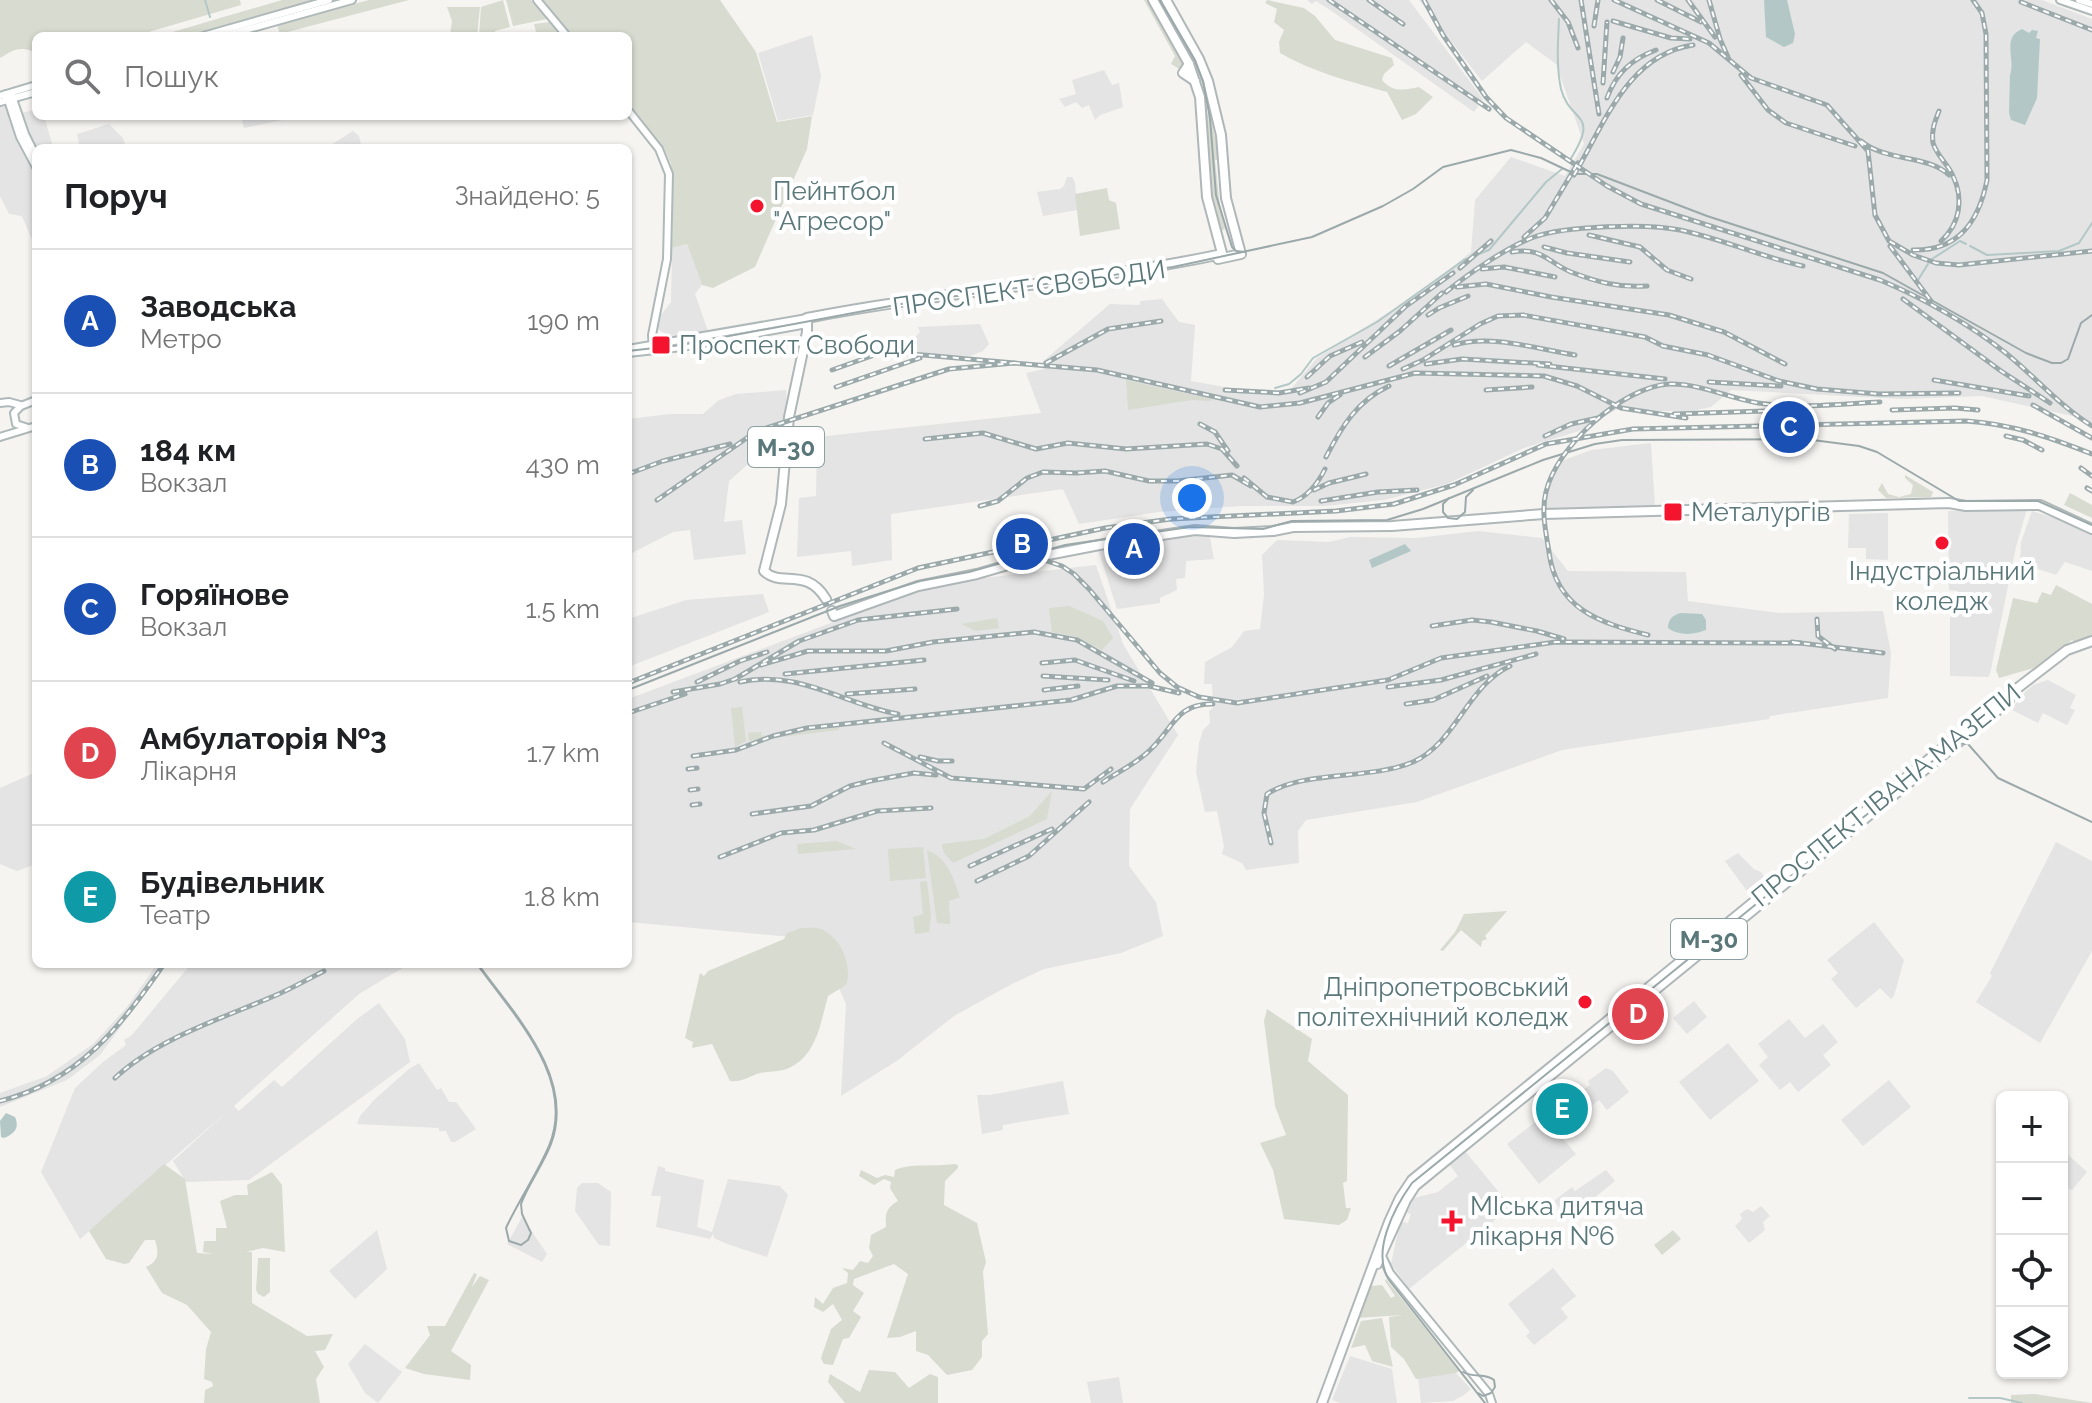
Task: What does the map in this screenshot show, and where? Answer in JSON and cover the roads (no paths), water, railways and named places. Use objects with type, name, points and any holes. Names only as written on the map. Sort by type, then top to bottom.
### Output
[{"type":"highway","points":[[1153,0],[1189,64],[1183,73],[1196,82],[1201,100],[1207,197],[1222,256]]},
{"type":"highway","points":[[1166,0],[1191,43],[1181,48]]},
{"type":"highway","name":"ПРОСПЕКТ СВОБОДИ","points":[[807,321],[911,299],[1161,266],[1241,252],[1226,198],[1222,141],[1210,88],[1191,43]]},
{"type":"highway","name":"М-30","points":[[807,321],[789,417],[781,504],[764,571],[771,576],[806,580],[819,587],[826,599]]},
{"type":"highway","points":[[833,614],[918,586],[1038,557],[1195,530],[1234,533],[1293,527],[1417,527],[1529,520],[1556,514],[1949,503],[1966,506],[2037,505],[2092,526]]},
{"type":"highway","name":"ПРОСПЕКТ ІВАНА МАЗЕПИ","points":[[1380,1254],[1400,1198],[1417,1175],[1993,707],[2067,650],[2092,643]]},
{"type":"highway","name":"М-30","points":[[1322,1403],[1369,1274],[1380,1254]]},
{"type":"main road","points":[[217,32],[329,0]]},
{"type":"main road","points":[[238,32],[352,0]]},
{"type":"main road","points":[[537,0],[564,32]]},
{"type":"main road","points":[[2060,0],[2092,11]]},
{"type":"main road","points":[[2079,0],[2092,4]]},
{"type":"main road","points":[[6,97],[32,87]]},
{"type":"main road","points":[[6,97],[32,93]]},
{"type":"main road","points":[[6,97],[32,148]]},
{"type":"main road","points":[[6,97],[20,137],[32,160]]},
{"type":"main road","points":[[632,115],[659,149],[669,174],[667,259],[652,335],[653,348]]},
{"type":"main road","name":"ПРОСПЕКТ СВОБОДИ","points":[[632,351],[807,321]]},
{"type":"main road","points":[[32,402],[21,406],[15,412],[14,419],[18,425],[32,427]]},
{"type":"main road","points":[[0,403],[21,406]]},
{"type":"main road","points":[[0,437],[32,427]]},
{"type":"main road","points":[[1380,1254],[1390,1273],[1492,1400],[1485,1403]]},
{"type":"waterway","points":[[205,0],[210,17]]},
{"type":"waterway","points":[[1559,19],[1561,89],[1583,125],[1579,144],[1570,160]]},
{"type":"waterway","points":[[1275,388],[1289,384],[1313,358],[1377,322],[1464,260],[1489,250],[1546,182],[1562,169]]},
{"type":"waterway","points":[[1970,246],[1987,255],[2059,251],[2079,243],[2092,223]]},
{"type":"waterway","points":[[1932,259],[1960,241],[1966,244]]},
{"type":"waterway","points":[[1918,280],[1928,264]]},
{"type":"waterway","points":[[1969,1398],[2000,1398],[2022,1403]]},
{"type":"tram line","points":[[1160,0],[1195,60],[1203,81],[1210,118],[1216,195],[1232,247],[1245,252]]},
{"type":"tram line","points":[[632,351],[681,345],[912,302],[1173,267],[1312,237],[1383,206],[1443,167],[1511,150],[1541,158],[1575,174],[1597,174],[1707,216],[1883,273],[2026,353],[2052,363],[2068,359],[2081,323],[2092,315]]},
{"type":"tram line","points":[[632,688],[840,606],[920,581],[969,572],[1065,545],[1190,527],[1263,529],[1292,521],[1387,520],[1423,509],[1543,460],[1595,444],[1622,440],[1805,439],[1859,446],[1877,452],[1959,501],[2038,501],[2092,525]]},
{"type":"tram line","points":[[1449,498],[1443,504],[1443,512],[1448,518],[1457,519],[1465,512],[1466,497],[1473,490]]},
{"type":"tram line","points":[[1485,1403],[1389,1280],[1384,1269],[1382,1257],[1387,1230],[1412,1183],[1955,743],[1968,744],[1998,778],[2092,822]]},
{"type":"tram line","points":[[480,968],[537,1048]]},
{"type":"tram line","points":[[481,968],[524,1025],[537,1048]]},
{"type":"tram line","points":[[537,1048],[555,1095],[557,1119],[551,1144],[521,1204],[531,1233],[521,1245],[509,1241],[506,1228],[549,1146],[555,1121],[554,1096],[537,1048]]},
{"type":"tram line","points":[[1463,1372],[1494,1380],[1495,1387],[1491,1393],[1483,1396],[1478,1393]]},
{"type":"railway","points":[[1329,0],[1489,109]]},
{"type":"railway","points":[[1369,0],[1403,24]]},
{"type":"railway","points":[[1424,0],[1443,35],[1486,97],[1506,118],[1607,186],[1641,204],[1880,280],[1913,295],[1993,343],[2069,410],[2092,426]]},
{"type":"railway","points":[[1551,0],[1568,22],[1578,48]]},
{"type":"railway","points":[[1581,0],[1599,114]]},
{"type":"railway","points":[[1594,26],[1598,0]]},
{"type":"railway","points":[[1614,0],[1709,43],[1751,78],[1827,105],[1868,151],[1875,215],[1889,241],[1913,255],[1936,263],[1959,265],[2092,251]]},
{"type":"railway","points":[[1657,0],[1701,22]]},
{"type":"railway","points":[[1688,0],[1715,37]]},
{"type":"railway","points":[[1709,0],[1728,57]]},
{"type":"railway","points":[[1913,250],[1943,245],[1964,231],[1979,208],[1987,180],[1986,34],[1982,13],[1973,0]]},
{"type":"railway","points":[[2021,2],[2092,30]]},
{"type":"railway","points":[[1613,21],[1671,38],[1690,39]]},
{"type":"railway","points":[[1603,83],[1607,22]]},
{"type":"railway","points":[[1613,72],[1620,57],[1623,38]]},
{"type":"railway","points":[[1574,175],[1607,115],[1634,77],[1670,51],[1693,45]]},
{"type":"railway","points":[[1607,98],[1626,68],[1656,50]]},
{"type":"railway","points":[[1741,75],[1768,110],[1786,123],[1855,146]]},
{"type":"railway","points":[[1939,111],[1933,143],[1953,176],[1959,202],[1956,219],[1941,241]]},
{"type":"railway","points":[[1861,141],[1882,152],[1940,168],[1949,175]]},
{"type":"railway","points":[[1524,237],[1545,218],[1578,163]]},
{"type":"railway","points":[[1446,292],[1523,241],[1548,233],[1585,228],[1680,230],[1803,266]]},
{"type":"railway","points":[[1589,235],[1640,247],[1667,270],[1691,279]]},
{"type":"railway","points":[[1460,268],[1491,241]]},
{"type":"railway","points":[[1890,246],[1931,301]]},
{"type":"railway","points":[[1544,247],[1630,262]]},
{"type":"railway","points":[[1512,252],[1538,253],[1571,272],[1599,281],[1647,286]]},
{"type":"railway","points":[[1482,269],[1504,267],[1555,277]]},
{"type":"railway","points":[[1300,393],[1326,382],[1406,306],[1453,273]]},
{"type":"railway","points":[[1457,287],[1486,284],[1669,315],[1724,332],[1785,364]]},
{"type":"railway","points":[[1365,357],[1442,293]]},
{"type":"railway","points":[[1428,315],[1468,296]]},
{"type":"railway","points":[[1903,299],[2050,403]]},
{"type":"railway","points":[[1403,369],[1480,324],[1498,316],[1523,315],[1645,337],[1663,346],[1708,355],[1779,381],[1817,389],[1879,394],[1959,393]]},
{"type":"railway","points":[[1046,363],[1108,329],[1161,321]]},
{"type":"railway","points":[[1389,366],[1451,330]]},
{"type":"railway","points":[[1307,377],[1330,356],[1362,342]]},
{"type":"railway","points":[[1454,345],[1499,342],[1575,355]]},
{"type":"railway","points":[[657,500],[757,431],[949,369],[1014,363],[889,352],[832,370]]},
{"type":"railway","points":[[836,387],[920,358]]},
{"type":"railway","points":[[1426,364],[1462,359],[1550,364]]},
{"type":"railway","points":[[1014,363],[1097,370],[1260,407],[1300,403],[1415,373],[1544,376],[1577,386],[1621,408],[1686,418]]},
{"type":"railway","points":[[1538,365],[1665,379]]},
{"type":"railway","points":[[1934,380],[2029,396]]},
{"type":"railway","points":[[1709,382],[1781,386]]},
{"type":"railway","points":[[1648,635],[1613,625],[1583,610],[1571,600],[1553,571],[1545,530],[1546,492],[1552,475],[1577,439],[1594,422],[1631,396],[1669,384],[1773,405],[1880,402]]},
{"type":"railway","points":[[1326,457],[1359,407],[1389,386]]},
{"type":"railway","points":[[1486,390],[1532,387]]},
{"type":"railway","points":[[1225,390],[1279,393],[1309,388]]},
{"type":"railway","points":[[1318,417],[1328,403],[1340,395]]},
{"type":"railway","points":[[2033,405],[2092,438]]},
{"type":"railway","points":[[1892,410],[1978,410]]},
{"type":"railway","points":[[1674,414],[1765,411]]},
{"type":"railway","points":[[1545,436],[1571,424],[1598,418]]},
{"type":"railway","points":[[632,681],[918,568],[1105,528],[1171,519],[1336,511],[1394,504],[1454,485],[1546,444],[1633,429],[1966,421],[2030,432],[2092,454]]},
{"type":"railway","points":[[1200,424],[1215,432],[1228,451]]},
{"type":"railway","points":[[925,439],[983,433],[1036,449],[1068,443],[1126,449],[1207,444],[1222,449],[1237,466]]},
{"type":"railway","points":[[2006,436],[2023,440],[2042,450]]},
{"type":"railway","points":[[632,473],[730,444]]},
{"type":"railway","points":[[2081,468],[2092,476]]},
{"type":"railway","points":[[1244,478],[1267,497],[1293,502],[1312,488],[1325,469]]},
{"type":"railway","points":[[980,506],[998,501],[1027,478],[1043,472],[1105,471],[1149,481],[1232,475],[1251,486]]},
{"type":"railway","points":[[1314,490],[1366,474]]},
{"type":"railway","points":[[2087,488],[2092,491]]},
{"type":"railway","points":[[1321,501],[1378,492],[1417,490]]},
{"type":"railway","points":[[1006,554],[1032,556],[1062,566],[1089,589],[1160,673],[1177,687],[1199,697],[1237,703],[1388,680],[1441,658],[1556,642],[1801,643]]},
{"type":"railway","points":[[673,692],[735,679],[799,641],[858,620],[957,609]]},
{"type":"railway","points":[[1817,619],[1818,636],[1835,649]]},
{"type":"railway","points":[[1432,626],[1472,620],[1564,639]]},
{"type":"railway","points":[[761,665],[808,651],[886,651],[933,642],[1034,632],[1077,640],[1152,683]]},
{"type":"railway","points":[[1792,642],[1883,653]]},
{"type":"railway","points":[[697,682],[767,652]]},
{"type":"railway","points":[[1388,687],[1441,680],[1536,654]]},
{"type":"railway","points":[[785,674],[924,660]]},
{"type":"railway","points":[[1042,663],[1075,660],[1134,681]]},
{"type":"railway","points":[[1271,843],[1264,813],[1267,794],[1300,781],[1396,768],[1413,762],[1440,742],[1483,687],[1510,666]]},
{"type":"railway","points":[[1043,676],[1108,680]]},
{"type":"railway","points":[[1406,704],[1433,700],[1487,676]]},
{"type":"railway","points":[[740,682],[761,679],[801,684],[898,714]]},
{"type":"railway","points":[[1044,690],[1078,686]]},
{"type":"railway","points":[[693,756],[736,750],[773,736],[807,728],[1071,700],[1117,686],[1149,686],[1179,693]]},
{"type":"railway","points":[[847,694],[915,689]]},
{"type":"railway","points":[[632,712],[685,694]]},
{"type":"railway","points":[[1103,782],[1145,755],[1183,713],[1191,708],[1213,704]]},
{"type":"railway","points":[[884,743],[951,778],[1084,789],[1111,769]]},
{"type":"railway","points":[[920,757],[952,761]]},
{"type":"railway","points":[[688,769],[697,768]]},
{"type":"railway","points":[[752,814],[811,806],[850,786],[870,781],[914,773],[936,775]]},
{"type":"railway","points":[[690,790],[698,789]]},
{"type":"railway","points":[[977,881],[1029,856],[1089,802]]},
{"type":"railway","points":[[692,805],[700,804]]},
{"type":"railway","points":[[720,857],[781,833],[814,830],[877,811],[931,808]]},
{"type":"railway","points":[[970,866],[1052,829]]},
{"type":"railway","points":[[0,1101],[53,1080],[95,1049],[114,1030],[161,968]]},
{"type":"railway","points":[[115,1078],[170,1041],[324,971]]},
{"type":"place","name":"Пейнтбол \"Агресор\"","points":[[757,206]]},
{"type":"place","name":"Проспект Свободи","points":[[661,345]]},
{"type":"place","name":"Горяїнове","points":[[1789,427]]},
{"type":"place","name":"Металургів","points":[[1673,512]]},
{"type":"place","name":"Індустріальний коледж","points":[[1942,543]]},
{"type":"place","name":"184 км","points":[[1022,544]]},
{"type":"place","name":"Заводська","points":[[1134,549]]},
{"type":"place","name":"Дніпропетровський політехнічний коледж","points":[[1585,1002]]},
{"type":"place","name":"Амбулаторія №3","points":[[1638,1014]]},
{"type":"place","name":"Будівельник","points":[[1562,1109]]},
{"type":"place","name":"МІська дитяча лікарня №6","points":[[1452,1221]]}]
